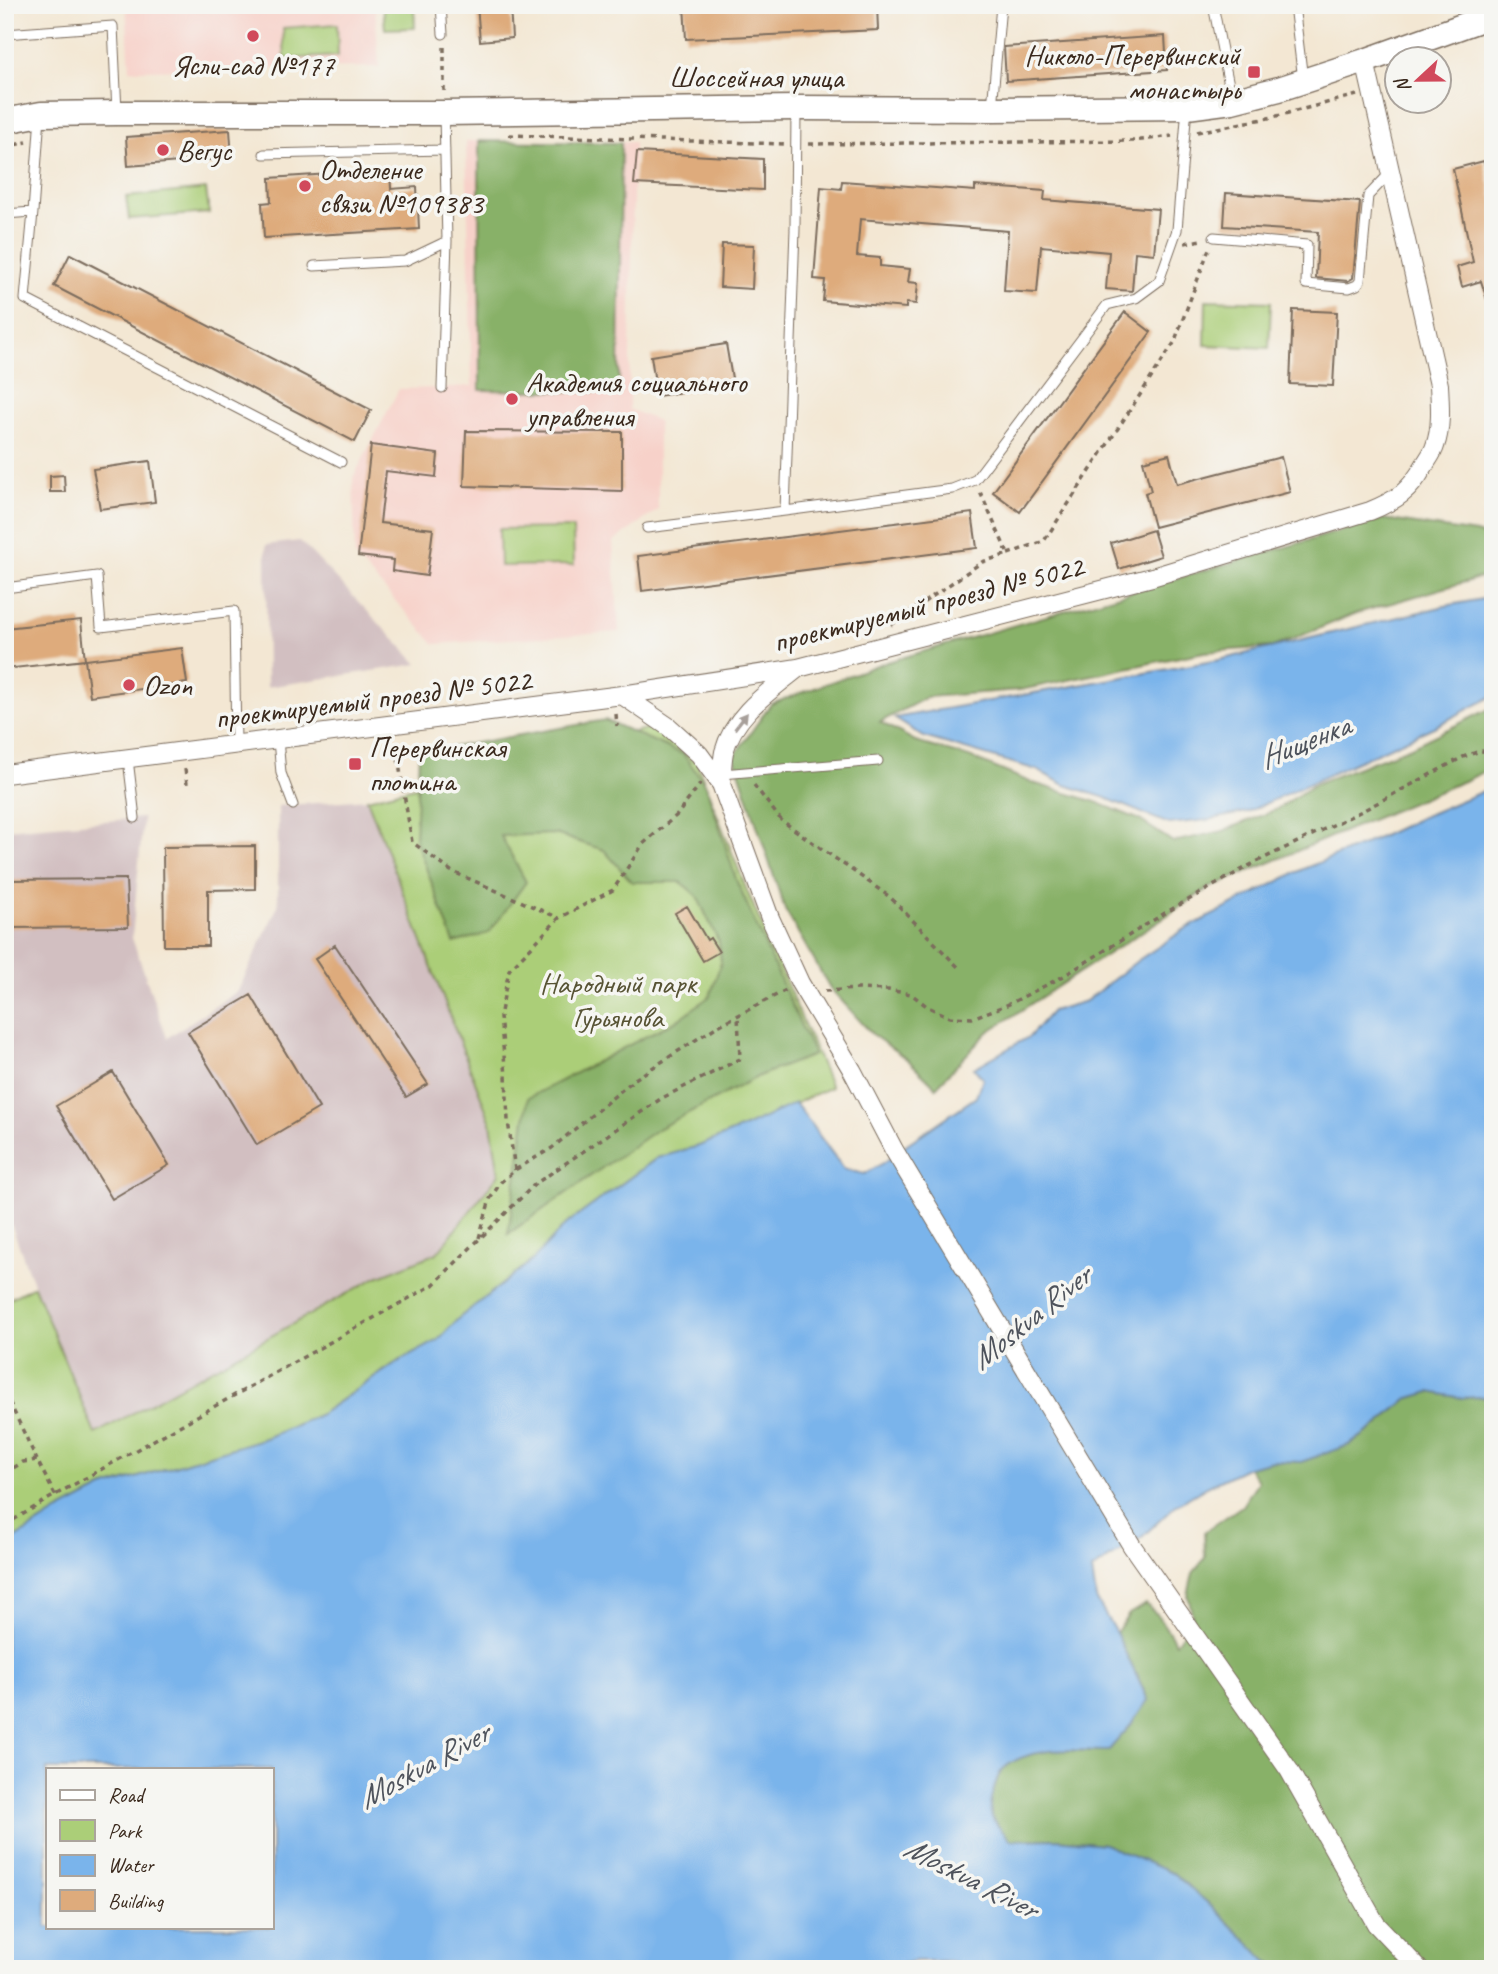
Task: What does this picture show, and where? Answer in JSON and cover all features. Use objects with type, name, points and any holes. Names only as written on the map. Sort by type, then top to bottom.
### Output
[{"type":"main road","name":"Шоссейная улица","points":[[5,121],[41,114],[117,113],[444,113],[796,107],[992,110],[1187,107],[1232,101],[1303,81],[1493,15]]},
{"type":"street","name":"проектируемый проезд № 5022","points":[[5,774],[622,695],[799,668],[1152,577],[1391,503],[1416,480],[1436,445],[1440,419],[1439,385],[1365,61]]},
{"type":"street","points":[[717,778],[734,728],[752,706],[799,668]]},
{"type":"street","points":[[622,695],[669,727],[699,754],[717,778],[770,918],[803,988],[852,1070],[894,1150],[1132,1546],[1289,1770],[1376,1924],[1419,1969]]},
{"type":"lane","points":[[442,5],[443,34]]},
{"type":"lane","points":[[992,110],[1001,5]]},
{"type":"lane","points":[[1213,5],[1232,101]]},
{"type":"lane","points":[[1294,5],[1303,81]]},
{"type":"lane","points":[[5,34],[113,26],[117,113]]},
{"type":"lane","points":[[785,511],[795,229],[796,107]]},
{"type":"lane","points":[[647,528],[952,489],[975,480],[1107,305],[1136,298],[1159,281],[1177,230],[1187,107]]},
{"type":"lane","points":[[442,388],[447,241],[444,113]]},
{"type":"lane","points":[[41,114],[25,299],[341,462]]},
{"type":"lane","points":[[264,153],[445,149]]},
{"type":"lane","points":[[1213,237],[1307,245],[1306,284],[1349,288],[1360,281],[1368,196],[1391,172]]},
{"type":"lane","points":[[5,214],[33,212]]},
{"type":"lane","points":[[314,266],[405,261],[447,241]]},
{"type":"lane","points":[[5,587],[97,576],[100,627],[234,611],[236,745]]},
{"type":"lane","points":[[278,740],[281,772],[293,805]]},
{"type":"lane","points":[[128,759],[135,818]]},
{"type":"lane","points":[[717,778],[744,772],[878,761]]},
{"type":"path","points":[[443,34],[444,113]]},
{"type":"path","points":[[499,135],[796,144],[1134,141],[1273,117],[1373,91]]},
{"type":"path","points":[[5,147],[38,139]]},
{"type":"path","points":[[1171,246],[1213,237]]},
{"type":"path","points":[[884,630],[982,562],[1044,541],[1174,343],[1213,237]]},
{"type":"path","points":[[975,480],[1008,554]]},
{"type":"path","points":[[479,1240],[490,1199],[501,1182],[515,1170],[552,1148],[635,1079],[738,1015],[803,988],[911,994],[928,1007],[950,1017],[972,1018],[1009,1004],[1062,977],[1165,912],[1254,863],[1364,810],[1463,757],[1480,751],[1493,752]]},
{"type":"path","points":[[398,758],[412,842],[451,871],[559,918]]},
{"type":"path","points":[[744,772],[780,820],[890,897],[960,969]]},
{"type":"path","points":[[515,1170],[508,1121],[500,1017],[509,970],[559,918],[613,890],[643,844],[717,778]]},
{"type":"path","points":[[5,1525],[433,1285],[535,1184],[662,1098],[740,1059],[738,1015]]},
{"type":"path","points":[[5,1393],[55,1495]]},
{"type":"path","points":[[5,1473],[23,1462],[37,1460]]},
{"type":"shaded area","name":"Ясли-сад №177","points":[[126,5],[375,5],[379,67],[130,70]]},
{"type":"shaded area","name":"Академия социального управления","points":[[466,141],[634,142],[629,409],[658,421],[658,510],[613,542],[619,632],[435,644],[355,557],[353,478],[399,389],[472,386]]},
{"type":"shaded area","points":[[300,541],[418,664],[267,687],[266,545]]},
{"type":"shaded area","points":[[367,799],[491,1123],[500,1176],[437,1253],[377,1277],[94,1435],[5,1208],[5,829],[143,818],[132,938],[167,1038],[238,991],[278,906],[278,806]]},
{"type":"green space","points":[[383,5],[414,5],[415,28],[385,29]]},
{"type":"green space","points":[[337,24],[338,56],[285,59],[283,28]]},
{"type":"green space","points":[[479,141],[621,143],[619,392],[480,390]]},
{"type":"green space","points":[[206,189],[209,213],[129,219],[126,197]]},
{"type":"green space","points":[[1206,300],[1271,302],[1269,348],[1205,345]]},
{"type":"green space","points":[[1383,519],[1476,533],[1493,539],[1493,574],[1357,613],[1273,647],[1204,652],[1020,690],[927,697],[880,722],[919,743],[969,757],[1030,782],[1096,802],[1138,819],[1173,842],[1223,831],[1277,809],[1315,784],[1411,747],[1493,707],[1493,767],[1209,888],[988,1032],[936,1087],[908,1060],[873,1035],[830,988],[785,910],[734,756],[771,704],[880,664]]},
{"type":"green space","points":[[573,528],[574,565],[500,566],[499,529]]},
{"type":"green space","points":[[605,720],[683,754],[706,785],[737,882],[814,1055],[761,1075],[659,1128],[508,1234],[528,1098],[681,1018],[710,996],[721,962],[719,942],[697,896],[681,882],[632,882],[604,850],[555,834],[501,836],[526,882],[489,933],[454,943],[415,838],[419,753]]},
{"type":"green space","name":"Народный парк Гурьянова","points":[[653,727],[697,763],[747,891],[831,1087],[699,1146],[657,1158],[564,1226],[534,1259],[459,1318],[437,1342],[395,1363],[319,1415],[266,1438],[103,1488],[57,1512],[5,1545],[5,1301],[34,1286],[95,1434],[377,1277],[437,1253],[499,1174],[491,1123],[367,799]]},
{"type":"green space","points":[[1430,1392],[1462,1398],[1493,1396],[1493,1969],[1282,1969],[1267,1961],[1174,1874],[1104,1844],[1057,1839],[1011,1840],[992,1818],[991,1812],[991,1798],[1000,1773],[1014,1761],[1040,1752],[1108,1751],[1130,1726],[1148,1699],[1116,1633],[1129,1614],[1146,1604],[1158,1616],[1176,1643],[1193,1619],[1188,1595],[1193,1573],[1205,1558],[1204,1532],[1242,1506],[1258,1481],[1248,1467],[1273,1461],[1301,1462],[1349,1445],[1377,1426],[1407,1399]]},
{"type":"water","name":"Нищенка","points":[[1493,597],[1493,696],[1438,725],[1247,812],[1208,820],[1169,824],[1103,797],[1065,785],[1037,770],[924,737],[894,718],[1219,660]]},
{"type":"water","name":"Moskva River","points":[[1493,787],[1493,1396],[1462,1398],[1430,1392],[1407,1399],[1349,1445],[1301,1462],[1273,1461],[1248,1467],[1175,1506],[1142,1537],[1092,1570],[1096,1599],[1116,1633],[1148,1700],[1108,1751],[1039,1752],[1014,1761],[1000,1773],[990,1805],[992,1818],[1011,1840],[1057,1839],[1104,1844],[1174,1874],[1267,1961],[1282,1969],[979,1969],[948,1961],[916,1961],[878,1969],[5,1969],[5,1545],[57,1512],[103,1488],[265,1438],[319,1415],[396,1363],[437,1341],[459,1318],[534,1259],[564,1226],[657,1158],[699,1146],[795,1103],[844,1169],[864,1174],[976,1097],[983,1079],[974,1068],[1030,1036],[1052,1011],[1086,1001],[1137,961],[1185,929],[1303,869]]},
{"type":"building","points":[[477,5],[510,5],[512,38],[480,41]]},
{"type":"building","points":[[684,5],[877,5],[878,30],[686,39]]},
{"type":"building","points":[[1165,36],[1167,70],[1006,81],[1004,47]]},
{"type":"building","points":[[230,130],[232,158],[128,166],[126,137]]},
{"type":"building","points":[[637,152],[763,159],[763,190],[634,184]]},
{"type":"building","points":[[1484,161],[1493,201],[1493,308],[1490,309],[1481,281],[1462,287],[1457,267],[1473,262],[1453,169]]},
{"type":"building","points":[[390,170],[391,189],[417,187],[419,229],[264,238],[262,203],[271,202],[270,178]]},
{"type":"building","points":[[842,181],[975,191],[975,186],[1045,191],[1044,200],[1158,209],[1154,254],[1135,252],[1132,291],[1106,289],[1109,252],[1041,246],[1037,293],[1004,291],[1008,231],[860,219],[857,256],[880,258],[880,266],[910,269],[908,282],[918,283],[916,304],[906,303],[906,308],[823,301],[825,280],[814,279],[821,187],[841,189]]},
{"type":"building","points":[[1226,193],[1360,202],[1353,278],[1348,281],[1316,278],[1318,232],[1224,226]]},
{"type":"building","points":[[722,244],[754,245],[752,289],[720,287]]},
{"type":"building","points":[[70,254],[371,410],[355,442],[54,286]]},
{"type":"building","points":[[1293,310],[1337,312],[1333,386],[1290,384]]},
{"type":"building","points":[[1125,312],[1151,332],[1020,512],[993,492]]},
{"type":"building","points":[[726,344],[733,384],[657,396],[651,356]]},
{"type":"building","points":[[466,431],[622,432],[622,491],[464,486]]},
{"type":"building","points":[[371,445],[438,454],[436,477],[386,471],[380,523],[433,529],[427,576],[392,571],[393,560],[358,556]]},
{"type":"building","points":[[1169,454],[1177,484],[1281,457],[1290,492],[1154,527],[1145,493],[1151,491],[1143,461]]},
{"type":"building","points":[[150,461],[155,502],[100,509],[93,469]]},
{"type":"building","points":[[64,475],[65,492],[50,492],[50,476]]},
{"type":"building","points":[[972,513],[977,548],[642,591],[638,556]]},
{"type":"building","points":[[1153,530],[1161,556],[1119,569],[1111,543]]},
{"type":"building","points":[[81,620],[85,660],[5,669],[5,628]]},
{"type":"building","points":[[182,648],[187,683],[90,696],[85,660]]},
{"type":"building","points":[[255,846],[255,889],[208,890],[208,946],[164,946],[163,847]]},
{"type":"building","points":[[126,879],[128,927],[5,928],[5,880]]},
{"type":"building","points":[[687,906],[707,940],[710,938],[719,952],[703,961],[675,913]]},
{"type":"building","points":[[335,945],[428,1084],[406,1097],[315,959]]},
{"type":"building","points":[[251,995],[319,1108],[257,1145],[188,1032]]},
{"type":"building","points":[[113,1072],[169,1165],[112,1199],[56,1106]]},
{"type":"place","name":"Ясли-сад №177","points":[[253,36]]},
{"type":"place","name":"Николо-Перервинский монастырь","points":[[1254,72]]},
{"type":"place","name":"Вегус","points":[[163,150]]},
{"type":"place","name":"Отделение связи №109383","points":[[305,186]]},
{"type":"place","name":"Академия социального управления","points":[[512,399]]},
{"type":"place","name":"Ozon","points":[[129,685]]},
{"type":"place","name":"Перервинская плотина","points":[[355,764]]}]
